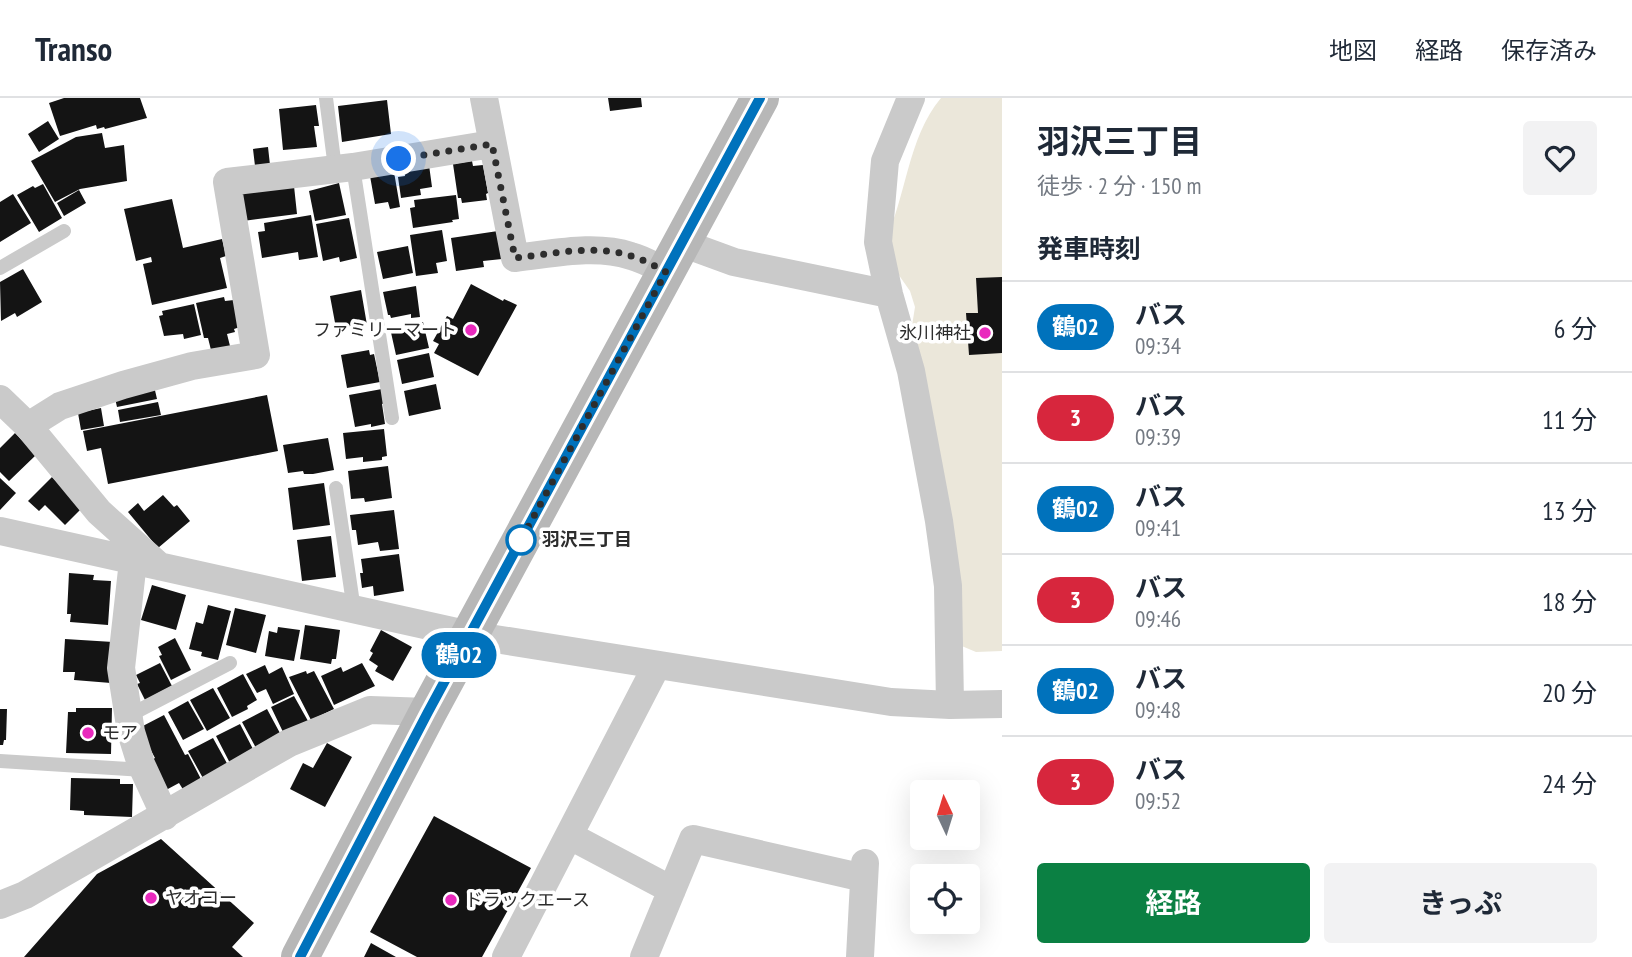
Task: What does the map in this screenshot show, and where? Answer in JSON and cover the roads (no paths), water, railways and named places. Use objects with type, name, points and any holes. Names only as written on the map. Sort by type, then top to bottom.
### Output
[{"type":"main road","points":[[300,957],[428,712],[760,98]]},
{"type":"street","points":[[484,98],[515,258],[588,250],[633,256],[734,262],[889,294]]},
{"type":"street","points":[[911,98],[886,161],[878,242],[889,294],[911,371],[939,521],[948,586],[950,705]]},
{"type":"street","points":[[28,426],[60,405],[192,366],[256,355],[227,182],[344,168],[492,144]]},
{"type":"street","points":[[0,399],[28,426],[99,512],[147,564]]},
{"type":"street","points":[[0,531],[470,635],[891,702],[1002,705]]},
{"type":"street","points":[[147,564],[121,668],[131,732],[144,770],[165,816]]},
{"type":"street","points":[[506,957],[657,665]]},
{"type":"street","points":[[0,905],[25,895],[289,743],[370,710],[428,712]]},
{"type":"street","points":[[570,836],[672,890]]},
{"type":"street","points":[[644,957],[693,839],[865,870],[860,957]]},
{"type":"lane","points":[[326,98],[344,168],[392,418]]},
{"type":"lane","points":[[0,268],[64,231]]},
{"type":"lane","points":[[337,488],[354,610]]},
{"type":"lane","points":[[128,716],[230,663]]},
{"type":"lane","points":[[0,761],[144,770]]},
{"type":"place","name":"ファミリーマート","points":[[471,330]]},
{"type":"place","name":"氷川神社","points":[[985,333]]},
{"type":"place","name":"羽沢三丁目","points":[[521,540]]},
{"type":"place","name":"モア","points":[[88,733]]},
{"type":"place","name":"ヤオコー","points":[[151,898]]},
{"type":"place","name":"ドラックエース","points":[[451,900]]}]
